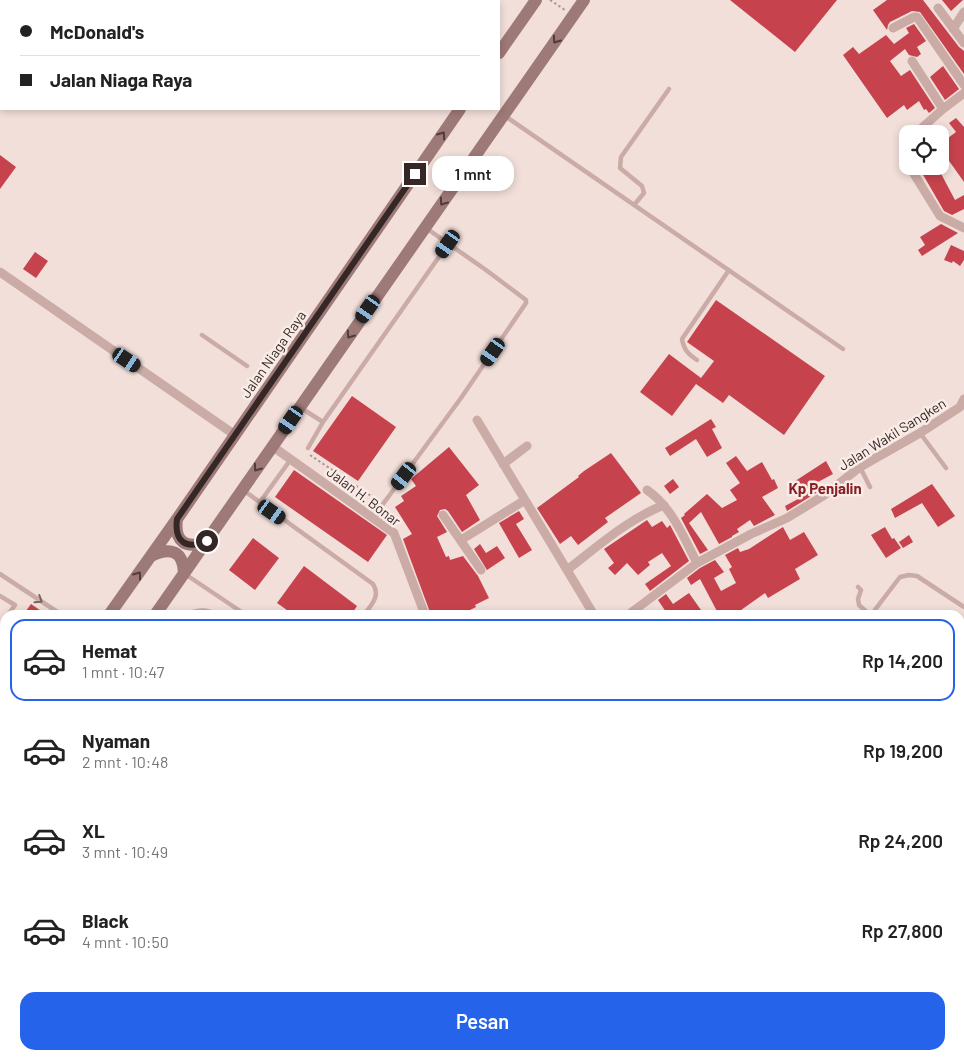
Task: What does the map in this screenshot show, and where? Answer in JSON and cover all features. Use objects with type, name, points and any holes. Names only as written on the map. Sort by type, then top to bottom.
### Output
[{"type":"main road","points":[[500,52],[536,0]]},
{"type":"main road","points":[[158,610],[584,0]]},
{"type":"main road","name":"Jalan Niaga Raya","points":[[113,610],[459,110]]},
{"type":"main road","points":[[177,519],[176,530],[179,539],[187,545],[196,546],[207,541]]},
{"type":"main road","points":[[151,556],[162,551],[171,551],[179,555],[184,563],[184,573]]},
{"type":"street","points":[[938,8],[964,43]]},
{"type":"street","points":[[953,29],[964,12]]},
{"type":"street","points":[[893,28],[917,17],[964,85]]},
{"type":"street","points":[[912,61],[943,109]]},
{"type":"street","points":[[925,125],[964,93]]},
{"type":"street","points":[[914,175],[940,216],[963,225]]},
{"type":"street","points":[[0,272],[235,434]]},
{"type":"street","name":"Jalan Wakil Sangken","points":[[635,610],[697,563],[751,534],[787,518],[823,496],[860,467],[962,406]]},
{"type":"street","points":[[476,420],[591,610]]},
{"type":"street","name":"Jalan H. Bonar","points":[[272,446],[390,529],[398,539],[423,610]]},
{"type":"street","points":[[503,464],[527,446]]},
{"type":"street","points":[[647,490],[664,505],[697,563]]},
{"type":"street","points":[[461,540],[525,500]]},
{"type":"street","points":[[567,570],[614,534],[641,516],[664,505]]},
{"type":"street","points":[[443,515],[481,570]]},
{"type":"lane","points":[[634,205],[644,193],[642,186],[620,168],[619,163],[669,89]]},
{"type":"lane","points":[[504,115],[843,349]]},
{"type":"lane","points":[[374,518],[461,398],[526,303],[526,300],[486,270],[425,228]]},
{"type":"lane","points":[[308,448],[323,422],[448,244]]},
{"type":"lane","points":[[697,360],[687,354],[683,347],[682,339],[729,270]]},
{"type":"lane","points":[[202,336],[247,366]]},
{"type":"lane","points":[[300,407],[323,422]]},
{"type":"lane","points":[[920,432],[946,468]]},
{"type":"lane","points":[[260,502],[291,459]]},
{"type":"lane","points":[[860,467],[870,487]]},
{"type":"lane","points":[[242,489],[373,584],[377,592],[376,598],[368,610]]},
{"type":"lane","points":[[184,573],[239,610]]},
{"type":"lane","points":[[0,575],[54,610]]},
{"type":"lane","points":[[874,610],[900,577],[909,575],[917,576],[964,607]]},
{"type":"lane","points":[[858,587],[861,590],[858,600],[859,605],[864,610]]},
{"type":"lane","points":[[0,596],[15,606],[12,610]]},
{"type":"path","points":[[550,0],[573,16]]},
{"type":"path","points":[[308,448],[310,454],[383,504]]},
{"type":"building","points":[[730,0],[837,0],[795,52]]},
{"type":"building","points":[[887,0],[923,0],[964,51],[964,74],[920,12],[912,11],[890,22],[887,30],[873,10]]},
{"type":"building","points":[[942,0],[963,0],[951,11]]},
{"type":"building","points":[[914,24],[926,41],[917,47],[921,54],[917,57],[909,55],[905,49],[890,61],[901,76],[910,70],[935,108],[929,113],[926,109],[924,110],[919,101],[907,110],[904,105],[887,118],[843,55],[853,47],[859,54],[886,35],[894,44],[909,33],[906,28]]},
{"type":"building","points":[[943,66],[959,89],[945,100],[930,77]]},
{"type":"building","points":[[956,118],[964,127],[964,182],[949,161],[949,137],[956,132],[949,123]]},
{"type":"building","points":[[0,155],[16,167],[0,189]]},
{"type":"building","points":[[923,175],[942,175],[955,200],[964,195],[964,209],[952,215],[944,211]]},
{"type":"building","points":[[941,224],[958,233],[922,256],[918,250],[925,245],[920,237]]},
{"type":"building","points":[[951,245],[964,251],[964,260],[960,266],[953,261],[952,263],[944,260]]},
{"type":"building","points":[[35,252],[48,261],[36,278],[23,269]]},
{"type":"building","points":[[716,300],[825,376],[784,435],[729,395],[723,403],[696,384],[672,416],[640,392],[669,354],[701,378],[714,361],[687,342]]},
{"type":"building","points":[[352,396],[396,427],[358,481],[313,451]]},
{"type":"building","points":[[711,419],[716,427],[712,429],[722,448],[707,457],[696,439],[670,456],[665,448]]},
{"type":"building","points":[[449,447],[479,485],[466,495],[480,520],[462,532],[445,509],[440,510],[437,516],[447,532],[437,537],[446,557],[449,556],[450,560],[463,556],[478,576],[489,598],[475,605],[476,607],[470,610],[429,610],[403,539],[412,534],[395,507],[404,501],[401,496],[416,486],[411,479]]},
{"type":"building","points":[[611,453],[641,493],[605,518],[608,522],[578,545],[571,536],[560,544],[537,508],[579,477],[584,471]]},
{"type":"building","points":[[736,456],[747,471],[762,462],[772,480],[774,479],[778,488],[762,497],[775,515],[754,526],[750,520],[737,529],[739,532],[719,544],[701,512],[689,523],[708,550],[700,554],[681,518],[707,494],[722,508],[737,500],[730,490],[740,483],[726,463]]},
{"type":"building","points":[[826,461],[833,474],[818,482],[821,490],[787,511],[785,506],[798,499],[789,485]]},
{"type":"building","points":[[294,470],[387,535],[368,562],[275,497]]},
{"type":"building","points":[[673,479],[679,487],[670,494],[664,486]]},
{"type":"building","points":[[932,484],[955,516],[938,527],[922,503],[895,518],[891,509]]},
{"type":"building","points":[[519,511],[524,519],[516,524],[532,550],[519,558],[499,523]]},
{"type":"building","points":[[647,520],[652,527],[662,521],[667,528],[670,525],[689,561],[650,591],[645,584],[671,566],[662,553],[648,562],[650,565],[638,575],[627,563],[615,575],[608,568],[614,563],[604,549]]},
{"type":"building","points":[[783,527],[790,540],[804,532],[818,555],[795,569],[800,579],[768,598],[765,593],[741,610],[716,610],[700,579],[691,585],[687,578],[715,560],[724,572],[714,578],[721,591],[736,583],[729,569],[732,567],[725,555],[738,548],[740,552],[749,549]]},
{"type":"building","points":[[885,527],[892,539],[894,538],[901,548],[886,558],[871,535]]},
{"type":"building","points":[[909,535],[913,542],[903,548],[899,542]]},
{"type":"building","points":[[253,538],[279,558],[255,590],[229,570]]},
{"type":"building","points":[[480,544],[486,553],[497,546],[505,558],[487,570],[474,549]]},
{"type":"building","points":[[304,566],[357,606],[354,610],[287,610],[277,603]]},
{"type":"building","points":[[689,593],[701,610],[665,610],[658,600],[666,594],[673,604]]},
{"type":"building","points":[[31,604],[40,610],[27,610]]},
{"type":"district","name":"Kp Penjalin","points":[[825,488]]},
{"type":"route","points":[[207,541],[196,546],[187,545],[179,539],[176,530],[177,519],[415,174]]}]
